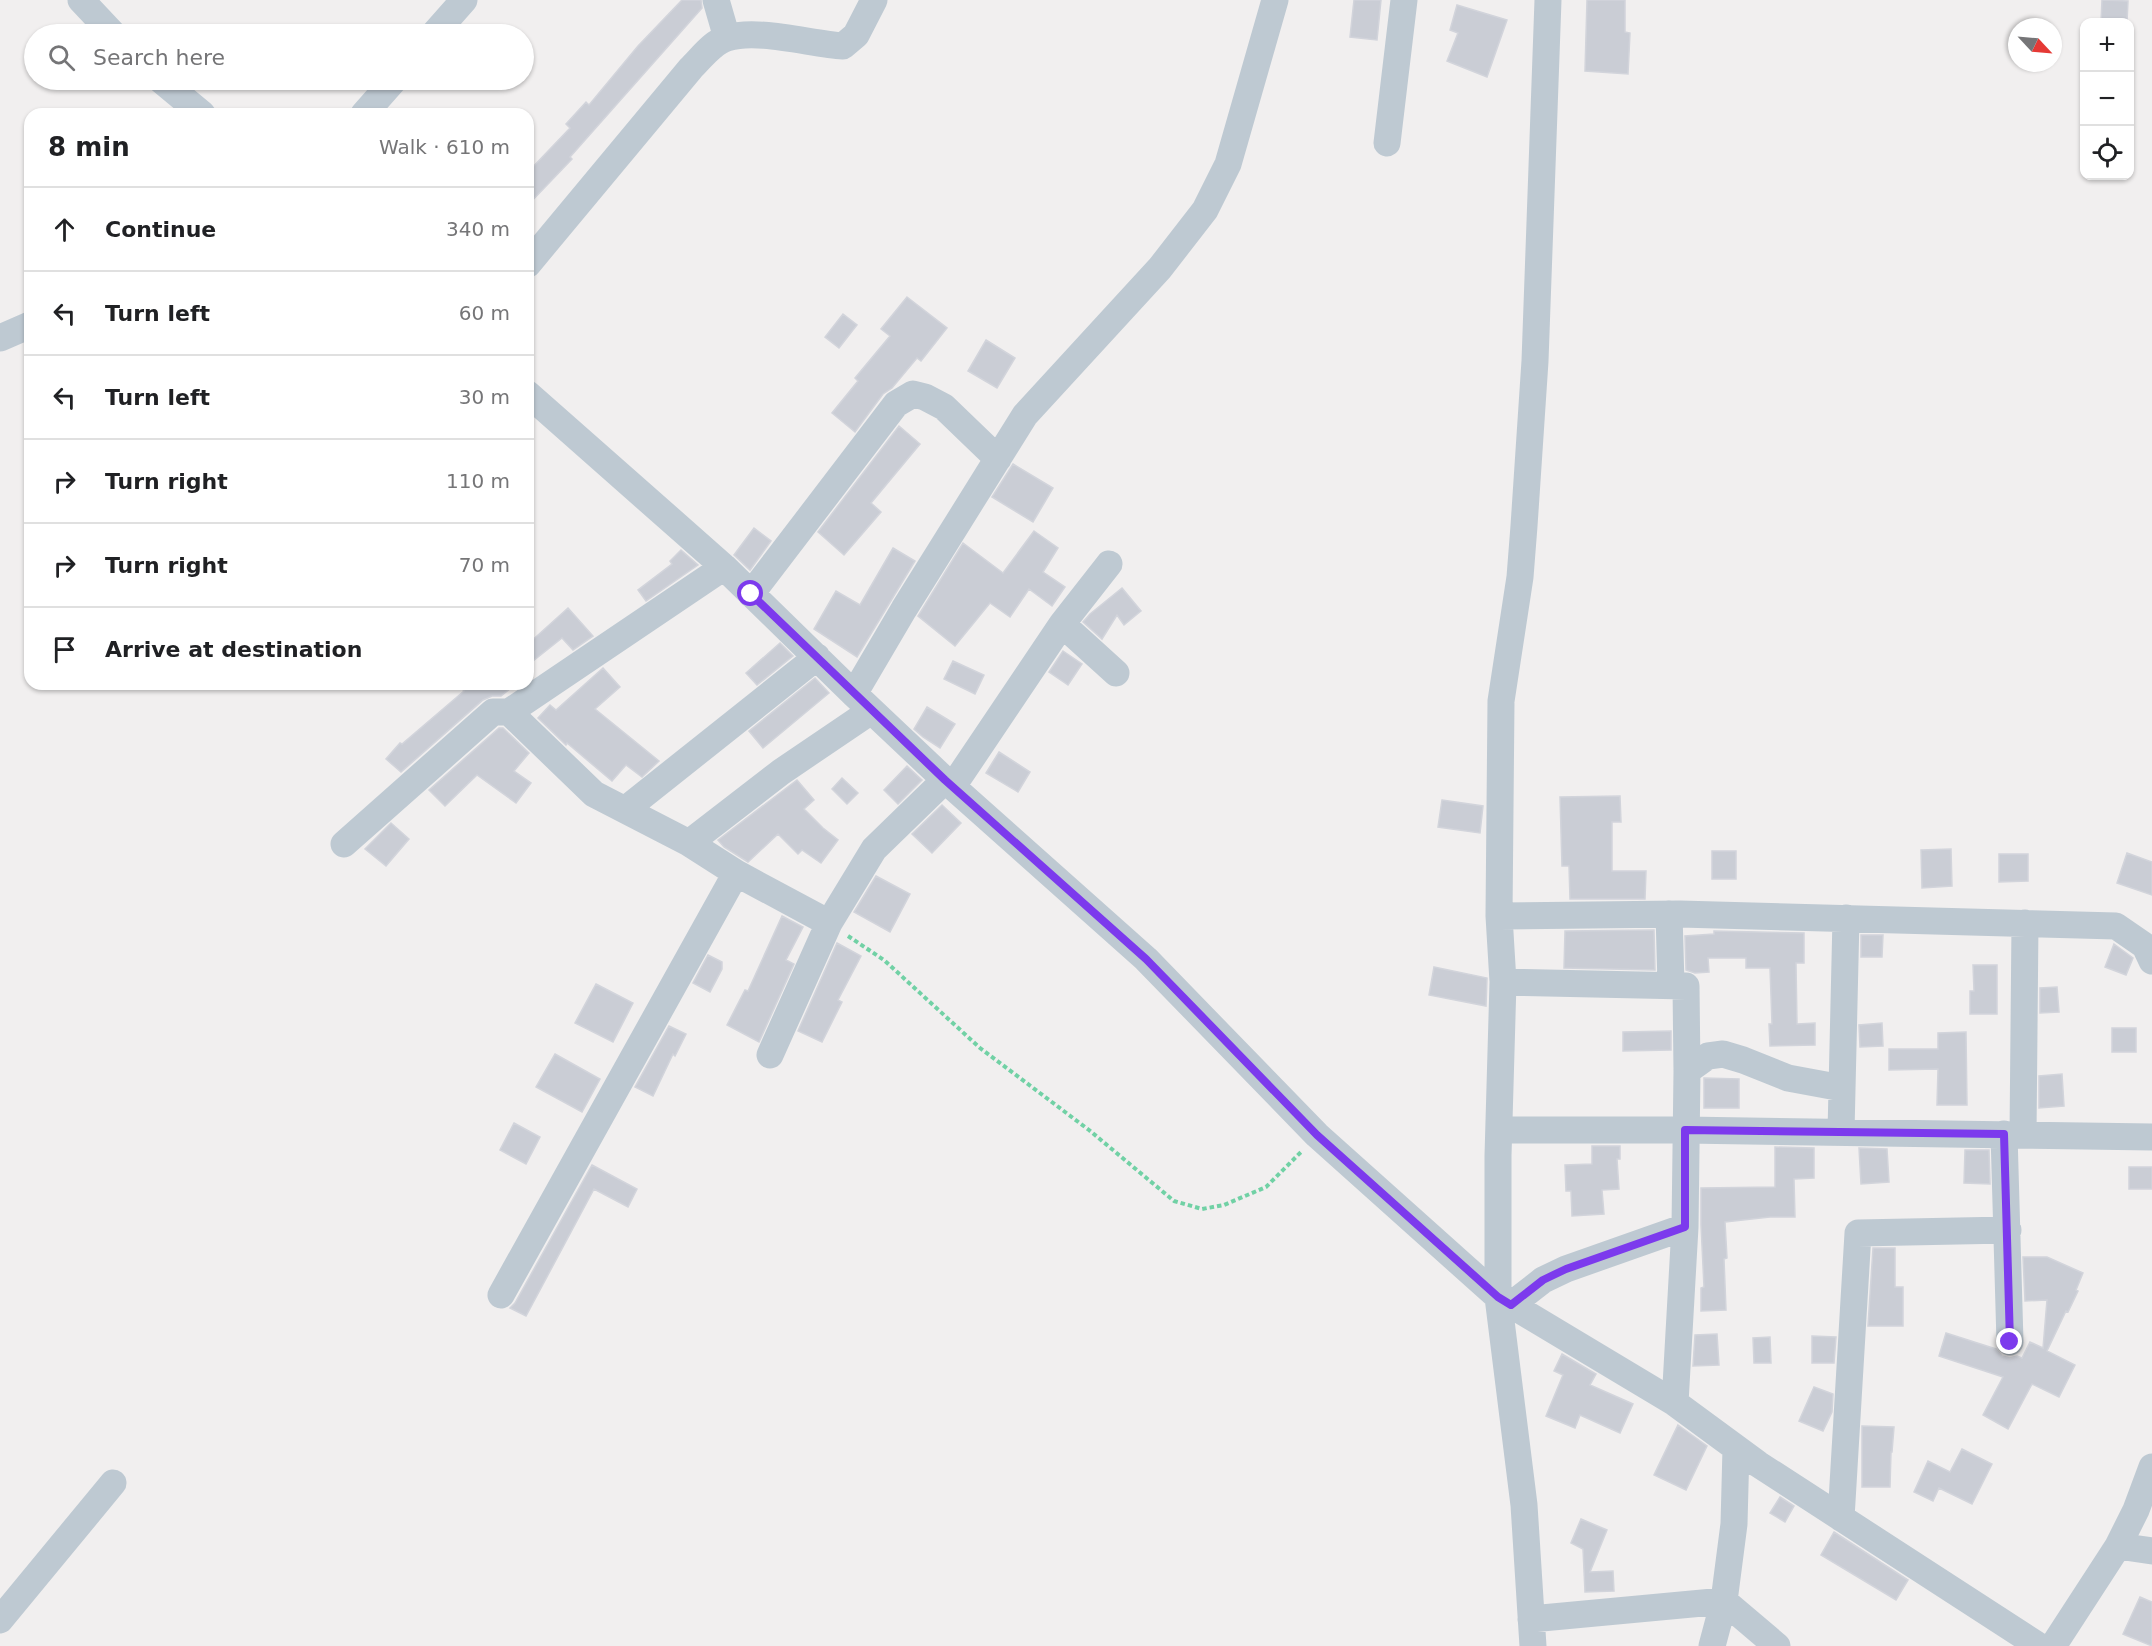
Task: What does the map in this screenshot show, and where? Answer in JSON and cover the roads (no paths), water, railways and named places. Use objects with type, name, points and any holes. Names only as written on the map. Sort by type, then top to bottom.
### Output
[{"type":"street","points":[[81,0],[103,24]]},
{"type":"street","points":[[443,24],[464,0]]},
{"type":"street","points":[[716,0],[727,38]]},
{"type":"street","points":[[534,257],[691,68],[715,45],[727,38],[751,34],[843,46],[856,35],[874,0]]},
{"type":"street","points":[[689,843],[781,771],[862,703],[998,459],[1025,415],[1160,268],[1205,210],[1228,164],[1275,0]]},
{"type":"street","points":[[1387,143],[1404,0]]},
{"type":"street","points":[[1533,1646],[1524,1505],[1504,1301],[1498,1156],[1503,982],[1499,916],[1501,701],[1520,577],[1524,526],[1535,361],[1548,0]]},
{"type":"street","points":[[173,90],[195,108]]},
{"type":"street","points":[[369,108],[385,90]]},
{"type":"street","points":[[0,338],[24,328]]},
{"type":"street","points":[[751,594],[896,404],[913,394],[944,406],[998,459]]},
{"type":"street","points":[[534,399],[724,567],[862,703],[1146,959],[1317,1135],[1504,1301],[1675,1403],[1736,1448],[2029,1643]]},
{"type":"street","points":[[770,1055],[829,923],[873,849],[949,783],[1062,624],[1109,564]]},
{"type":"street","points":[[344,844],[492,712],[509,712],[724,567]]},
{"type":"street","points":[[1062,624],[1116,674]]},
{"type":"street","points":[[626,809],[817,657]]},
{"type":"street","points":[[509,712],[594,794],[689,843],[736,873],[829,923]]},
{"type":"street","points":[[501,1295],[736,873]]},
{"type":"street","points":[[1499,916],[1669,914],[2116,926],[2145,946],[2152,961]]},
{"type":"street","points":[[1669,914],[1671,984]]},
{"type":"street","points":[[1841,1132],[1846,918]]},
{"type":"street","points":[[2010,1342],[2008,1230],[2025,923]]},
{"type":"street","points":[[1503,982],[1686,986],[1685,1227],[1675,1403]]},
{"type":"street","points":[[1687,1071],[1708,1056],[1723,1054],[1788,1078],[1842,1089]]},
{"type":"street","points":[[1500,1130],[1685,1130],[2152,1137]]},
{"type":"street","points":[[1504,1301],[1566,1269],[1685,1227]]},
{"type":"street","points":[[1841,1518],[1858,1233],[2008,1230]]},
{"type":"street","points":[[1712,1646],[1724,1600],[1734,1524],[1736,1448]]},
{"type":"street","points":[[2053,1646],[2118,1546],[2136,1510],[2152,1467]]},
{"type":"street","points":[[0,1620],[113,1483]]},
{"type":"street","points":[[2118,1546],[2152,1551]]},
{"type":"street","points":[[1531,1619],[1724,1600],[1778,1646]]}]
